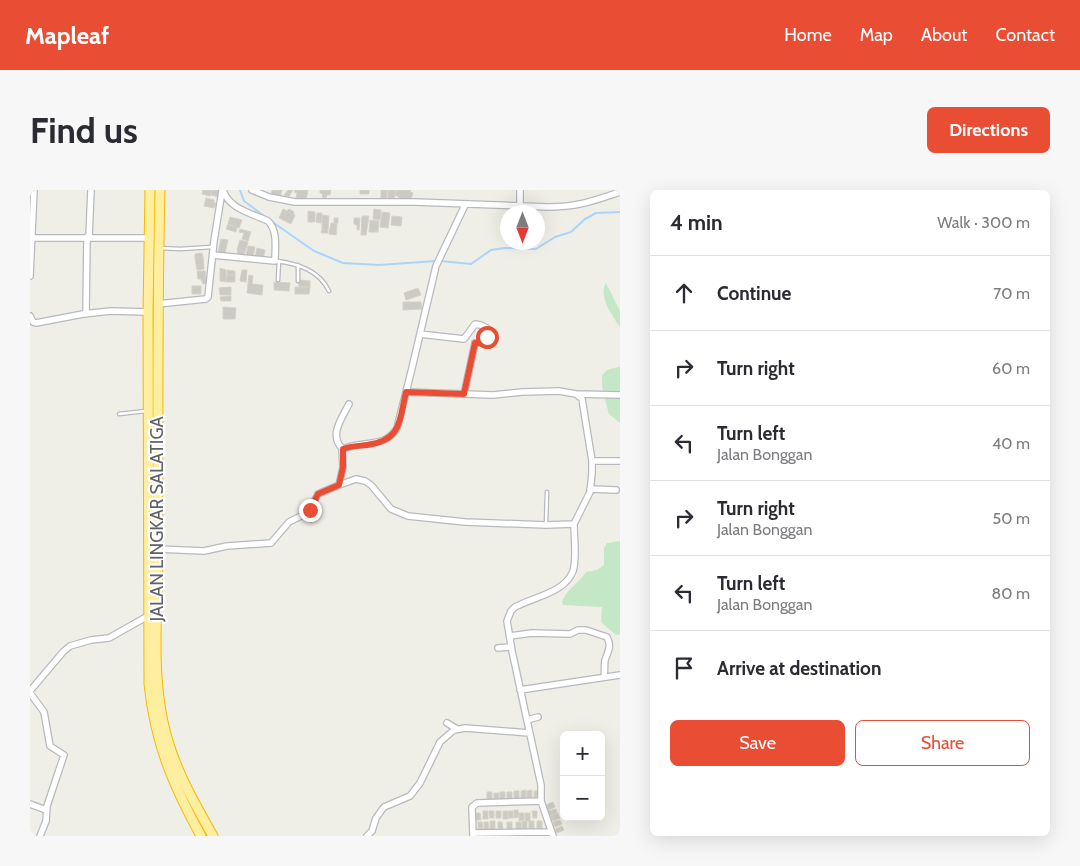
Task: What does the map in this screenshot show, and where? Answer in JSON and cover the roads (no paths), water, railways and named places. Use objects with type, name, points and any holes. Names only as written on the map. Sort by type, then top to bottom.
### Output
[{"type":"highway","name":"JALAN LINGKAR SALATIGA","points":[[150,190],[148,410],[156,671],[168,743],[186,787],[213,836]]},
{"type":"highway","name":"JALAN LINGKAR SALATIGA","points":[[160,190],[157,304],[158,549],[148,616],[149,684],[160,748],[176,787],[201,836]]},
{"type":"street","points":[[30,276],[34,190]]},
{"type":"street","points":[[86,314],[91,190]]},
{"type":"street","points":[[157,304],[206,300],[209,296],[213,247],[223,190]]},
{"type":"street","points":[[213,255],[277,261],[272,225],[234,206],[223,190]]},
{"type":"street","points":[[252,190],[268,197],[295,202],[415,202],[500,206]]},
{"type":"street","points":[[520,190],[520,205]]},
{"type":"street","points":[[545,207],[564,207],[588,203],[620,192]]},
{"type":"street","points":[[343,449],[376,443],[389,438],[397,428],[436,266],[465,205]]},
{"type":"street","points":[[31,238],[149,238]]},
{"type":"street","points":[[30,316],[32,322],[36,323],[86,314],[148,312]]},
{"type":"street","points":[[420,334],[485,343],[488,330],[486,326],[474,324],[464,339]]},
{"type":"street","points":[[464,394],[475,343]]},
{"type":"street","points":[[406,392],[493,395],[558,391],[576,394],[620,395]]},
{"type":"street","points":[[541,801],[477,803],[472,807],[473,834],[552,834],[541,801],[541,785],[507,621],[514,607],[559,588],[573,570],[574,524],[584,508],[590,489],[592,461],[582,399],[576,394]]},
{"type":"street","points":[[339,485],[343,467],[343,449],[337,442],[336,434],[350,404]]},
{"type":"street","points":[[592,461],[620,461]]},
{"type":"street","points":[[158,549],[204,551],[227,546],[271,543],[289,522],[310,510],[318,494],[356,479],[365,480],[391,509],[408,516],[457,521],[546,525],[574,524]]},
{"type":"street","points":[[590,489],[616,490]]},
{"type":"street","points":[[40,836],[46,821],[46,810],[64,755],[50,746],[44,712],[30,692],[70,646],[91,640],[109,638],[148,616]]},
{"type":"street","points":[[510,636],[532,632],[570,634],[578,630],[586,630],[607,637],[609,653],[606,658],[604,677]]},
{"type":"street","points":[[498,648],[511,647]]},
{"type":"street","points":[[520,690],[620,675]]},
{"type":"street","points":[[526,720],[538,717]]},
{"type":"street","points":[[447,723],[457,729],[529,733]]},
{"type":"street","points":[[367,836],[372,831],[376,818],[384,807],[410,796],[420,782],[440,742],[457,729]]},
{"type":"street","points":[[30,804],[46,810]]},
{"type":"lane","points":[[158,248],[213,247]]},
{"type":"lane","points":[[278,280],[277,261],[298,265],[316,274],[329,291]]},
{"type":"lane","points":[[298,265],[298,281]]},
{"type":"lane","points":[[119,414],[148,410]]},
{"type":"lane","points":[[546,525],[547,492]]},
{"type":"waterway","points":[[240,190],[244,201],[267,218]]},
{"type":"waterway","points":[[441,261],[471,264],[491,250],[505,248],[536,249],[555,237],[571,232],[585,219],[596,213],[620,212]]},
{"type":"waterway","points":[[271,221],[314,251],[343,263],[379,265],[436,261]]}]
